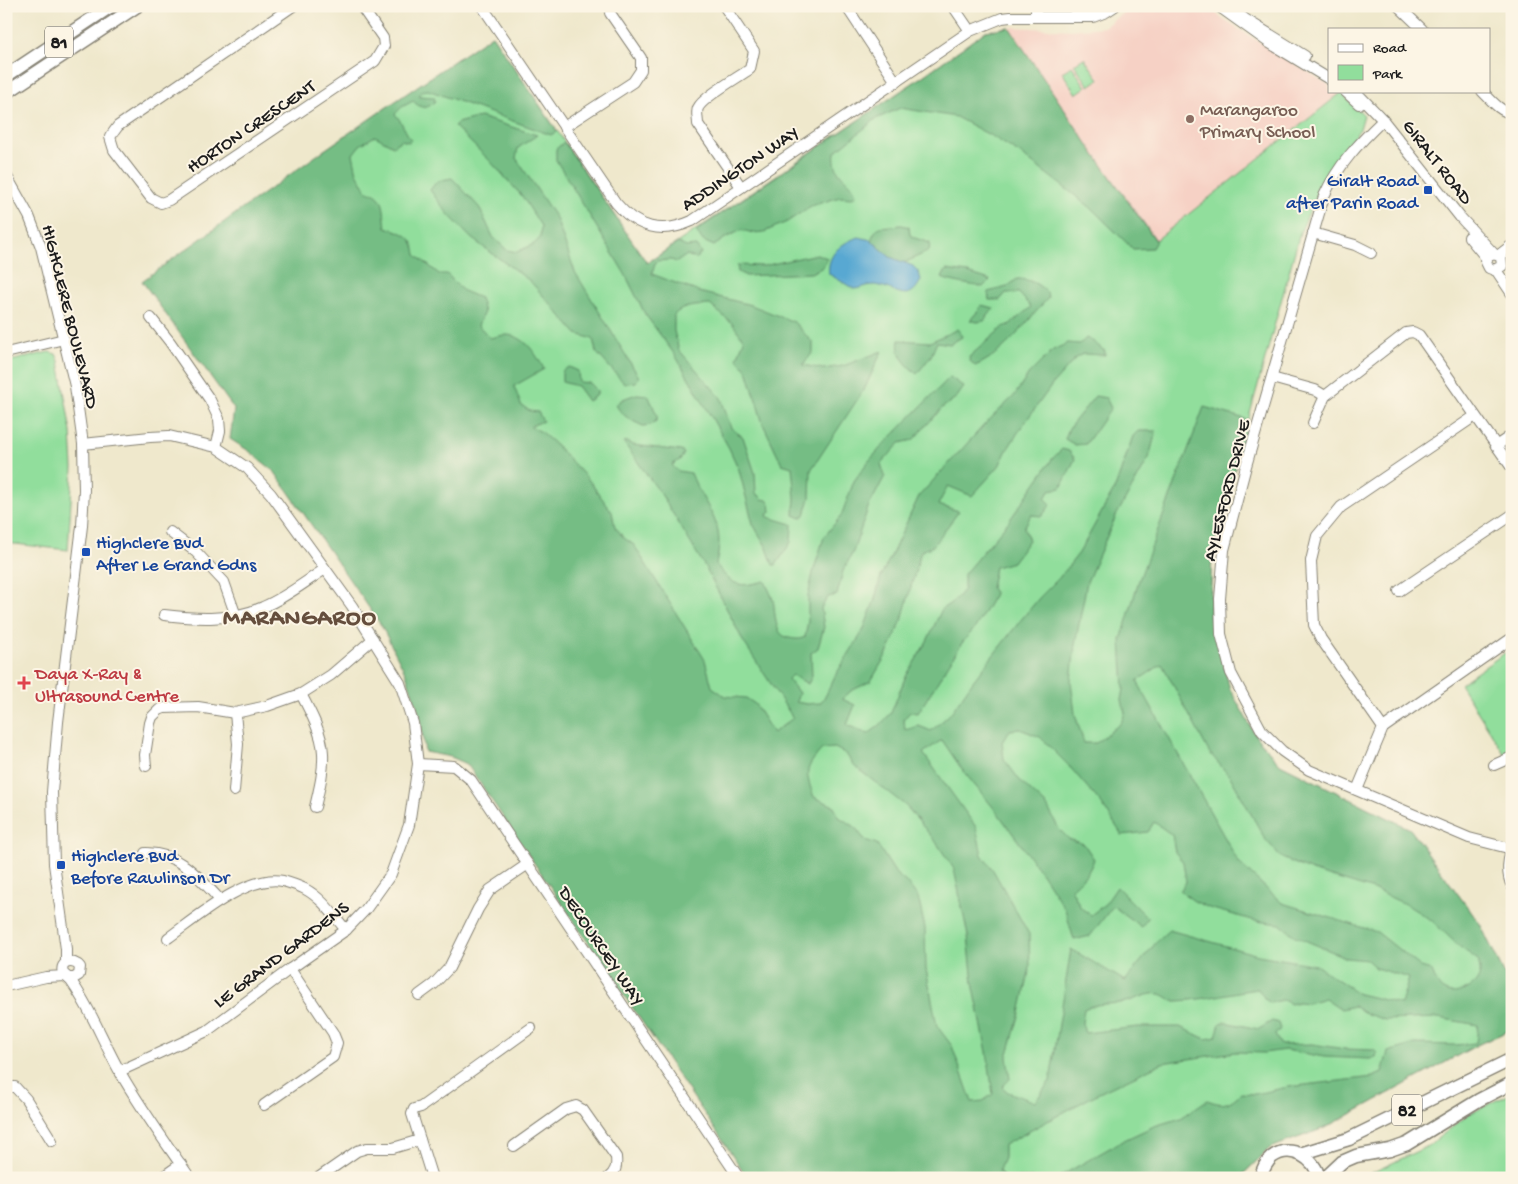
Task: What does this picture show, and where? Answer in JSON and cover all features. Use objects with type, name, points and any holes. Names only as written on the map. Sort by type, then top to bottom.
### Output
[{"type":"main road","name":"81","points":[[6,76],[111,6]]},
{"type":"main road","name":"81","points":[[8,93],[136,6]]},
{"type":"main road","name":"82","points":[[1260,1178],[1264,1165],[1277,1154],[1292,1152],[1300,1154],[1349,1139],[1512,1059]]},
{"type":"main road","name":"82","points":[[1325,1178],[1342,1162],[1356,1156],[1390,1150],[1407,1144],[1446,1119],[1512,1083]]},
{"type":"main road","points":[[1300,1154],[1310,1160],[1320,1178]]},
{"type":"street","name":"HORTON CRESCENT","points":[[293,6],[118,126],[110,137],[114,150],[151,198],[161,203],[169,200],[375,61],[384,46],[382,38],[361,6]]},
{"type":"street","name":"ADDINGTON WAY","points":[[482,6],[626,208],[645,220],[661,224],[681,221],[740,185],[969,29],[1002,18],[1036,11],[1093,17],[1115,6]]},
{"type":"street","name":"ADDINGTON WAY","points":[[488,6],[566,126]]},
{"type":"street","points":[[724,6],[754,51],[753,63],[750,69],[705,99],[698,107],[697,115],[698,124],[740,185]]},
{"type":"street","points":[[846,6],[894,80]]},
{"type":"street","points":[[953,6],[969,29]]},
{"type":"street","points":[[1218,6],[1268,42],[1328,78]]},
{"type":"street","points":[[1228,6],[1245,19],[1328,70]]},
{"type":"street","points":[[1398,6],[1421,28]]},
{"type":"street","points":[[566,126],[633,82],[641,70],[642,58],[610,13]]},
{"type":"street","name":"GIRALT ROAD","points":[[1346,92],[1381,122]]},
{"type":"street","name":"GIRALT ROAD","points":[[1357,92],[1507,271],[1512,281]]},
{"type":"street","points":[[1483,92],[1499,108],[1505,112],[1512,113]]},
{"type":"street","name":"AYLESFORD DRIVE","points":[[1381,122],[1356,147],[1332,177],[1312,232],[1224,550],[1220,600],[1221,634],[1231,673],[1262,731],[1282,752],[1309,770],[1469,838],[1511,849]]},
{"type":"street","name":"HIGHCLERE BOULEVARD","points":[[6,175],[35,230],[64,339],[76,393],[83,444],[84,490],[82,526],[58,722],[52,792],[54,864],[69,970]]},
{"type":"street","points":[[1312,232],[1371,252]]},
{"type":"street","points":[[1497,261],[1512,245]]},
{"type":"street","points":[[1497,261],[1512,254]]},
{"type":"street","name":"GIRALT ROAD","points":[[1497,261],[1512,294]]},
{"type":"street","points":[[151,318],[210,400],[219,419],[220,431],[216,447]]},
{"type":"street","points":[[1314,423],[1325,396],[1406,333],[1412,332],[1419,335],[1512,468]]},
{"type":"street","points":[[6,353],[64,339]]},
{"type":"street","points":[[1272,378],[1315,390],[1325,396]]},
{"type":"street","points":[[1383,728],[1321,639],[1314,625],[1311,561],[1317,536],[1341,507],[1475,416]]},
{"type":"street","points":[[1496,446],[1512,435]]},
{"type":"street","name":"LE GRAND GARDENS","points":[[83,444],[169,436],[216,447],[247,468],[271,494],[325,569],[373,639],[400,683],[413,722],[418,764],[409,826],[391,874],[366,910],[346,930],[290,968],[207,1031],[120,1071]]},
{"type":"street","points":[[1399,591],[1512,514]]},
{"type":"street","points":[[170,532],[196,552],[224,582],[236,616]]},
{"type":"street","points":[[164,615],[198,619],[236,616],[263,607],[325,569]]},
{"type":"street","points":[[1357,790],[1383,728],[1512,638]]},
{"type":"street","points":[[146,766],[145,755],[150,723],[152,717],[159,710],[164,708],[198,708],[235,713],[267,706],[301,694],[331,675],[373,639]]},
{"type":"street","points":[[301,694],[314,718],[323,752],[321,784],[315,808]]},
{"type":"street","points":[[234,791],[238,744],[235,713]]},
{"type":"street","points":[[1494,765],[1512,757]]},
{"type":"street","name":"DECOURCEY WAY","points":[[418,764],[454,766],[471,780],[739,1178]]},
{"type":"street","points":[[1511,849],[1508,877],[1512,886]]},
{"type":"street","points":[[145,853],[166,855],[182,864],[199,877],[220,900]]},
{"type":"street","points":[[419,995],[434,984],[449,968],[478,908],[490,890],[528,864]]},
{"type":"street","points":[[168,938],[220,900],[243,888],[265,882],[282,881],[306,890],[329,909],[346,930]]},
{"type":"street","points":[[264,1105],[334,1057],[337,1043],[334,1033],[290,968]]},
{"type":"street","points":[[6,986],[69,970],[120,1071],[190,1178]]},
{"type":"street","points":[[432,1178],[412,1114],[414,1109],[421,1107],[531,1028]]},
{"type":"street","points":[[6,1087],[16,1087],[26,1099],[52,1141]]},
{"type":"street","points":[[514,1146],[566,1109],[576,1106],[583,1110],[616,1157],[618,1167],[608,1178]]},
{"type":"street","points":[[318,1178],[356,1151],[367,1148],[393,1148],[420,1140]]},
{"type":"street","points":[[161,1178],[181,1164]]},
{"type":"shaded area","name":"Marangaroo Primary School","points":[[1132,6],[1208,6],[1222,19],[1328,84],[1328,92],[1341,93],[1156,241],[1088,145],[1009,27],[1071,30],[1104,27]]},
{"type":"green space","points":[[1009,27],[1088,145],[1156,240],[1341,93],[1364,115],[1360,129],[1324,178],[1300,233],[1212,551],[1210,616],[1229,689],[1257,738],[1280,764],[1410,829],[1480,924],[1512,990],[1512,1029],[1477,1045],[1327,1127],[1270,1148],[1239,1178],[955,1178],[320,153],[492,35],[647,263],[923,76],[986,31]]},
{"type":"green space","points":[[1009,27],[1088,145],[1156,241],[1152,248],[1133,249],[1090,207],[1022,155],[995,138],[956,117],[900,108],[876,119],[835,152],[836,168],[854,189],[856,195],[852,198],[840,197],[811,206],[787,222],[764,232],[753,233],[742,230],[714,246],[703,241],[696,231],[986,31]]},
{"type":"green space","points":[[492,35],[557,131],[551,135],[428,90],[422,91],[419,96],[434,97],[435,101],[429,106],[424,107],[419,106],[413,101],[402,107],[395,114],[411,140],[409,142],[401,140],[393,146],[375,136],[360,145],[353,154],[357,173],[367,191],[378,196],[381,200],[386,227],[407,236],[413,243],[416,255],[439,274],[447,274],[463,291],[480,298],[484,312],[478,325],[490,338],[504,335],[513,336],[529,346],[544,369],[514,386],[521,405],[530,411],[538,412],[543,421],[531,426],[532,428],[540,431],[557,446],[588,479],[612,512],[615,527],[624,538],[634,545],[705,660],[712,687],[725,696],[746,698],[755,704],[773,733],[793,718],[743,641],[707,570],[661,494],[624,443],[625,441],[633,445],[681,451],[684,453],[681,459],[672,465],[678,471],[691,473],[713,516],[719,536],[716,564],[731,581],[736,583],[748,584],[765,581],[773,600],[776,622],[780,632],[789,638],[799,639],[805,637],[808,621],[808,595],[824,537],[841,516],[854,481],[887,441],[950,377],[964,387],[957,397],[942,408],[913,440],[900,443],[881,464],[885,476],[868,508],[853,552],[843,571],[837,595],[828,597],[821,608],[824,627],[818,648],[811,653],[812,676],[808,684],[792,675],[788,679],[799,693],[796,702],[807,704],[820,703],[863,631],[881,576],[919,496],[985,424],[1014,396],[1029,374],[1053,350],[1068,343],[1080,344],[1086,338],[1092,341],[1105,351],[1105,355],[1083,354],[1075,359],[1052,385],[1019,431],[999,466],[972,496],[948,486],[938,505],[959,511],[933,546],[921,551],[902,620],[888,652],[871,681],[851,691],[842,699],[855,705],[847,725],[868,734],[879,726],[891,713],[905,678],[927,641],[942,609],[955,600],[964,589],[964,574],[1009,521],[1053,458],[1062,449],[1069,451],[1075,459],[1061,488],[1050,490],[1045,498],[1051,504],[1042,516],[1031,515],[1024,528],[1029,540],[1013,562],[995,567],[991,588],[995,594],[975,628],[962,643],[918,713],[910,712],[904,719],[905,730],[919,726],[931,731],[950,714],[1020,621],[1079,553],[1115,488],[1133,436],[1138,431],[1156,431],[1149,458],[1116,516],[1087,582],[1075,645],[1071,681],[1075,714],[1084,743],[1096,743],[1121,723],[1125,713],[1122,700],[1124,689],[1121,640],[1139,580],[1204,407],[1249,420],[1212,551],[1210,616],[1230,689],[1257,738],[1280,764],[1410,829],[1480,924],[1512,990],[1512,1029],[1477,1045],[1327,1127],[1270,1148],[1239,1178],[1057,1178],[1122,1141],[1154,1126],[1181,1118],[1207,1100],[1222,1104],[1233,1100],[1241,1093],[1255,1094],[1288,1087],[1373,1077],[1382,1073],[1388,1052],[1415,1044],[1455,1045],[1476,1043],[1478,1025],[1438,1018],[1385,1020],[1367,1014],[1354,1006],[1341,1009],[1325,998],[1308,1003],[1298,1002],[1291,1004],[1283,1000],[1270,1003],[1258,989],[1177,1001],[1160,994],[1152,994],[1126,1002],[1100,1004],[1084,1009],[1082,1023],[1085,1033],[1138,1027],[1180,1027],[1206,1039],[1216,1037],[1220,1023],[1224,1022],[1259,1029],[1272,1021],[1278,1023],[1280,1029],[1275,1035],[1281,1045],[1312,1044],[1345,1049],[1374,1050],[1377,1053],[1376,1057],[1370,1059],[1324,1057],[1285,1050],[1264,1053],[1235,1052],[1162,1063],[1097,1094],[1004,1145],[1004,1158],[999,1170],[1004,1178],[748,1178],[467,764],[451,757],[425,752],[419,713],[406,674],[381,625],[274,471],[230,439],[234,409],[142,281],[320,153]],"holes":[[[1162,664],[1209,752],[1231,778],[1265,839],[1282,858],[1312,871],[1377,891],[1407,905],[1431,920],[1460,947],[1478,960],[1480,972],[1475,983],[1462,991],[1452,993],[1443,990],[1440,988],[1431,970],[1421,967],[1377,932],[1282,903],[1239,863],[1137,681]],[[1020,729],[1040,737],[1068,765],[1101,803],[1122,835],[1148,832],[1154,822],[1172,835],[1175,852],[1183,862],[1186,882],[1180,891],[1194,901],[1209,908],[1256,921],[1280,924],[1295,936],[1347,958],[1367,960],[1376,968],[1409,978],[1401,1004],[1359,994],[1316,965],[1258,955],[1169,930],[1158,940],[1125,981],[1071,949],[1050,1081],[1035,1102],[1008,1092],[1002,1087],[1010,1079],[1007,1057],[1020,1013],[1030,968],[1029,934],[993,870],[982,855],[976,827],[923,753],[942,740],[963,771],[997,812],[1043,875],[1065,909],[1074,940],[1090,936],[1113,906],[1141,927],[1148,918],[1117,887],[1106,903],[1091,915],[1081,908],[1071,889],[1085,876],[1094,859],[1084,844],[1069,839],[1059,829],[1047,806],[1021,782],[1004,759],[1002,742],[1010,730]],[[835,748],[846,754],[854,766],[906,806],[936,842],[954,869],[968,936],[973,983],[987,1052],[993,1094],[983,1101],[972,1102],[952,1046],[937,1026],[926,969],[925,928],[918,897],[907,883],[896,874],[877,844],[865,840],[854,826],[839,817],[834,806],[814,797],[808,771],[822,749]]]},
{"type":"green space","points":[[1084,58],[1099,79],[1089,86],[1074,64]]},
{"type":"green space","points":[[1072,66],[1086,87],[1076,94],[1062,72]]},
{"type":"green space","points":[[480,117],[537,135],[518,148],[516,158],[556,218],[575,272],[639,377],[636,382],[624,383],[596,352],[593,339],[577,334],[530,281],[471,238],[448,214],[430,190],[437,181],[452,178],[479,207],[493,237],[507,250],[517,252],[534,244],[540,238],[541,226],[522,196],[454,126],[457,123]]},
{"type":"green space","points":[[564,142],[647,263],[678,243],[686,247],[696,246],[701,253],[696,259],[687,255],[677,262],[671,260],[656,261],[652,274],[699,292],[751,305],[794,322],[813,343],[813,352],[803,365],[823,369],[843,366],[882,351],[865,388],[811,470],[810,498],[805,515],[801,518],[794,515],[795,498],[792,467],[782,464],[763,424],[747,370],[737,358],[744,340],[732,323],[710,305],[682,309],[674,315],[674,331],[679,350],[721,398],[731,428],[743,437],[755,473],[756,494],[770,503],[771,512],[767,515],[768,517],[792,524],[791,542],[776,565],[773,565],[767,548],[753,524],[739,470],[729,448],[675,355],[645,314],[625,274],[556,160],[556,149]]},
{"type":"green space","points":[[902,225],[909,227],[910,235],[930,243],[929,251],[904,263],[890,257],[871,240],[879,227]]},
{"type":"green space","points":[[817,254],[827,258],[823,267],[811,273],[746,276],[738,272],[737,265],[763,266]]},
{"type":"green space","points":[[946,270],[968,273],[990,280],[983,287],[955,282],[942,278]]},
{"type":"green space","points":[[1017,279],[1037,284],[1047,292],[1048,298],[1006,345],[975,366],[969,357],[1003,327],[1009,325],[1031,307],[1019,293],[1006,293],[1000,300],[989,300],[988,292],[1007,287]]},
{"type":"green space","points":[[981,305],[994,308],[984,321],[970,320],[979,310]]},
{"type":"green space","points":[[958,329],[962,337],[950,344],[937,342],[931,356],[917,374],[900,355],[899,340],[930,342]]},
{"type":"green space","points":[[49,352],[56,354],[59,361],[71,432],[73,468],[68,550],[6,543],[6,362]]},
{"type":"green space","points":[[569,367],[578,371],[579,382],[590,383],[597,390],[597,395],[588,401],[577,386],[562,382],[562,371]]},
{"type":"green space","points":[[637,394],[648,395],[657,415],[657,420],[651,425],[643,426],[631,420],[616,405],[623,399]]},
{"type":"green space","points":[[1095,396],[1106,398],[1111,408],[1086,444],[1075,445],[1065,439],[1069,428]]},
{"type":"green space","points":[[1512,648],[1512,750],[1505,755],[1460,684]]},
{"type":"green space","points":[[1512,1093],[1512,1178],[1361,1178],[1428,1146],[1469,1114]]},
{"type":"water","points":[[859,237],[871,240],[890,257],[913,266],[919,273],[921,280],[916,288],[911,293],[905,294],[873,285],[854,289],[829,274],[830,261],[836,250],[847,242]]},
{"type":"place","name":"Marangaroo Primary School","points":[[1190,119]]},
{"type":"place","name":"Giralt Road after Parin Road","points":[[1428,190]]},
{"type":"place","name":"Highclere Bvd After Le Grand Gdns","points":[[86,552]]},
{"type":"place","name":"Daya X-Ray & Ultrasound Centre","points":[[24,683]]},
{"type":"place","name":"Highclere Bvd Before Rawlinson Dr","points":[[61,865]]},
{"type":"district","name":"MARANGAROO","points":[[300,616]]}]
